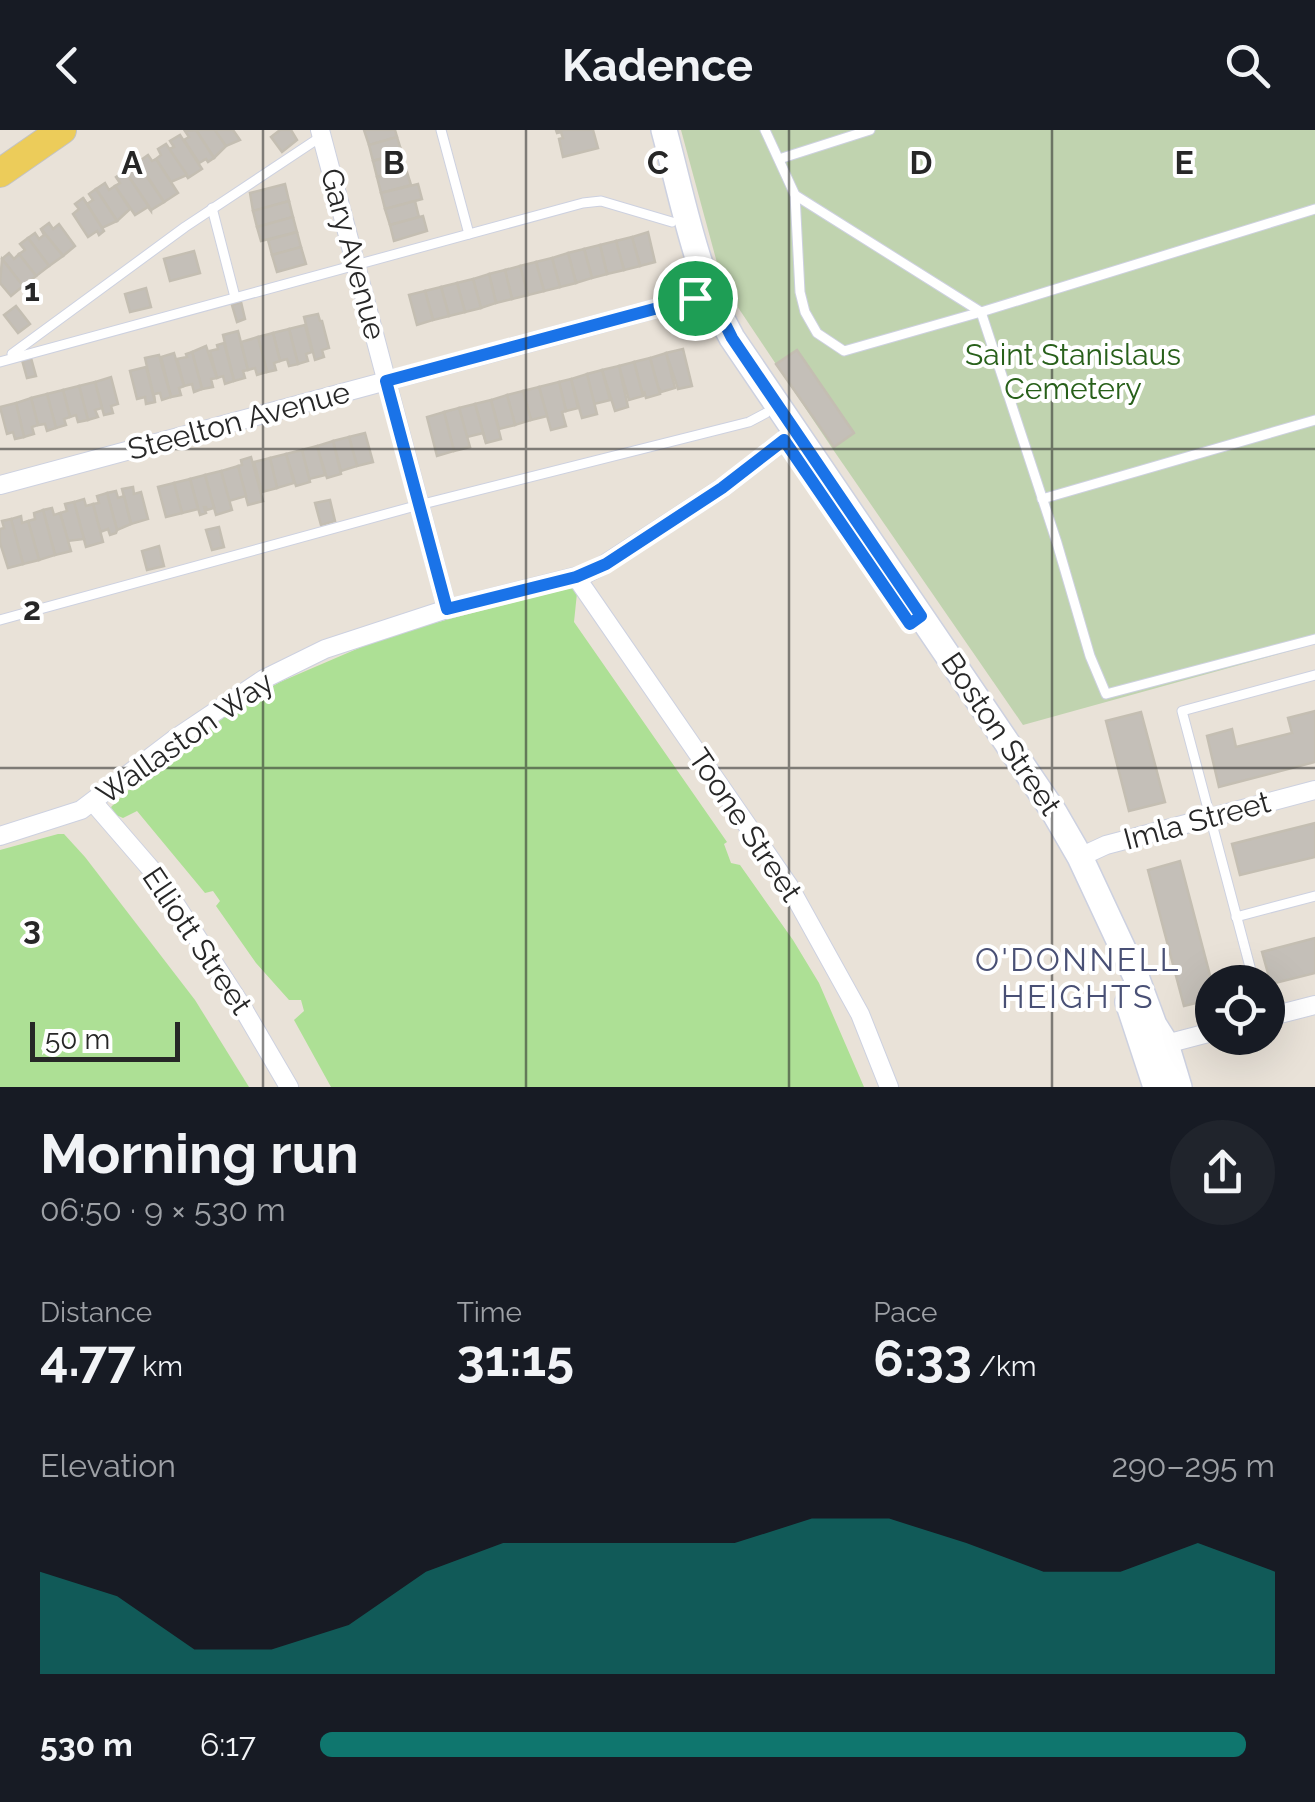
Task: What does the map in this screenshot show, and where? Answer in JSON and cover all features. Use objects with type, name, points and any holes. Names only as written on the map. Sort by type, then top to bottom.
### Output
[{"type":"main road","points":[[0,173],[62,130]]},
{"type":"main road","name":"Boston Street","points":[[647,130],[672,222],[720,345],[766,413],[790,436]]},
{"type":"main road","name":"Boston Street","points":[[664,130],[698,260],[702,296],[732,338],[790,436],[1054,812],[1080,856],[1137,979],[1154,1025],[1166,1044],[1179,1087]]},
{"type":"main road","name":"Boston Street","points":[[916,620],[1068,869],[1118,975],[1156,1087]]},
{"type":"street","name":"Gary Avenue","points":[[321,133],[447,609]]},
{"type":"street","name":"Steelton Avenue","points":[[0,485],[702,296]]},
{"type":"street","name":"Wallaston Way","points":[[0,836],[81,810],[176,738],[264,679],[325,649],[447,609],[576,577],[606,564],[722,488],[790,436]]},
{"type":"street","name":"Toone Street","points":[[576,577],[788,886],[860,1014],[889,1087]]},
{"type":"street","name":"Imla Street","points":[[1080,856],[1106,845],[1315,790]]},
{"type":"street","name":"Elliott Street","points":[[93,802],[157,876],[241,1004],[289,1087]]},
{"type":"street","points":[[1285,1013],[1315,1005]]},
{"type":"street","points":[[1166,1044],[1195,1036]]},
{"type":"lane","points":[[441,130],[470,234]]},
{"type":"lane","points":[[766,130],[795,195],[800,292],[805,312],[817,332],[844,351],[1315,210]]},
{"type":"lane","points":[[779,158],[870,130]]},
{"type":"lane","points":[[3,360],[321,133]]},
{"type":"lane","points":[[795,195],[981,312],[1090,656],[1106,694],[1315,639]]},
{"type":"lane","points":[[3,360],[583,203],[601,200],[672,222]]},
{"type":"lane","points":[[212,208],[235,298]]},
{"type":"lane","points":[[0,620],[419,506],[749,422],[766,413]]},
{"type":"lane","points":[[1042,499],[1315,420]]},
{"type":"lane","points":[[1249,965],[1182,711],[1315,675]]},
{"type":"lane","points":[[1236,917],[1315,896]]},
{"type":"green space","name":"Saint Stanislaus Cemetery","points":[[681,130],[1315,130],[1315,644],[1023,725],[723,285]]},
{"type":"green space","points":[[567,587],[577,593],[574,622],[727,842],[724,844],[731,863],[740,865],[819,983],[864,1087],[331,1087],[294,1020],[304,1011],[301,1000],[289,1000],[256,963],[216,906],[220,901],[213,891],[205,893],[137,811],[123,818],[111,807],[135,784],[246,701],[280,682],[387,636]]},
{"type":"green space","points":[[64,834],[85,857],[195,1000],[249,1087],[0,1087],[0,850]]},
{"type":"building","points":[[196,130],[215,130],[226,146],[214,158]]},
{"type":"building","points":[[196,130],[214,158],[208,162],[206,159],[199,163],[184,140],[189,137],[185,131]]},
{"type":"building","points":[[215,130],[233,130],[240,140],[226,146]]},
{"type":"building","points":[[280,130],[291,130],[297,140],[282,152],[271,137]]},
{"type":"building","points":[[364,130],[395,130],[397,137],[369,145]]},
{"type":"building","points":[[556,130],[593,130],[598,148],[563,157],[559,139],[563,138]]},
{"type":"building","points":[[180,135],[202,169],[188,178],[169,149],[174,147],[170,141]]},
{"type":"building","points":[[397,137],[402,153],[373,161],[369,145]]},
{"type":"building","points":[[166,144],[187,175],[171,182],[156,159],[161,155],[158,149]]},
{"type":"building","points":[[402,153],[406,169],[377,177],[373,161]]},
{"type":"building","points":[[148,155],[152,161],[156,159],[178,193],[164,202],[138,162]]},
{"type":"building","points":[[132,166],[136,172],[141,168],[164,202],[151,210],[125,171]]},
{"type":"building","points":[[406,169],[411,185],[381,193],[377,177]]},
{"type":"building","points":[[125,171],[151,211],[148,207],[135,215],[115,186],[120,183],[116,177]]},
{"type":"building","points":[[105,183],[109,190],[115,186],[130,209],[117,221],[96,189]]},
{"type":"building","points":[[285,184],[289,201],[253,211],[250,193]]},
{"type":"building","points":[[418,184],[422,199],[385,209],[381,193]]},
{"type":"building","points":[[96,189],[117,221],[102,228],[83,198],[87,204],[93,200],[89,194]]},
{"type":"building","points":[[83,198],[104,231],[99,235],[97,231],[88,237],[73,214],[79,209],[75,204]]},
{"type":"building","points":[[289,201],[293,217],[257,227],[253,211]]},
{"type":"building","points":[[415,201],[419,217],[390,225],[385,209]]},
{"type":"building","points":[[423,216],[427,231],[394,241],[390,225]]},
{"type":"building","points":[[293,217],[297,232],[261,241],[257,227]]},
{"type":"building","points":[[49,223],[53,229],[59,224],[75,246],[63,256],[41,229]]},
{"type":"building","points":[[41,229],[63,256],[49,266],[28,238],[35,233],[39,239],[44,235]]},
{"type":"building","points":[[297,232],[301,247],[272,255],[268,240]]},
{"type":"building","points":[[648,232],[655,262],[640,266],[632,237]]},
{"type":"building","points":[[632,237],[640,266],[624,270],[616,241]]},
{"type":"building","points":[[28,238],[49,266],[36,276],[19,254],[25,250],[20,244]]},
{"type":"building","points":[[616,241],[624,270],[607,274],[600,245]]},
{"type":"building","points":[[600,245],[607,274],[592,278],[584,249]]},
{"type":"building","points":[[301,247],[306,264],[277,272],[272,255]]},
{"type":"building","points":[[584,249],[592,278],[576,283],[568,253]]},
{"type":"building","points":[[194,251],[200,273],[170,281],[164,259]]},
{"type":"building","points":[[9,253],[14,259],[19,254],[36,276],[23,286],[2,259]]},
{"type":"building","points":[[568,253],[576,283],[560,287],[552,258]]},
{"type":"building","points":[[552,258],[560,287],[544,291],[536,262]]},
{"type":"building","points":[[2,259],[23,286],[11,296],[0,283]]},
{"type":"building","points":[[536,262],[544,291],[528,295],[520,266]]},
{"type":"building","points":[[520,266],[528,295],[512,299],[505,270]]},
{"type":"building","points":[[505,270],[512,299],[496,303],[489,274]]},
{"type":"building","points":[[489,274],[496,303],[481,308],[473,279]]},
{"type":"building","points":[[473,279],[481,308],[465,312],[457,283]]},
{"type":"building","points":[[457,283],[465,312],[449,316],[441,287]]},
{"type":"building","points":[[441,287],[449,316],[433,320],[425,291]]},
{"type":"building","points":[[146,288],[151,307],[130,312],[125,294]]},
{"type":"building","points":[[425,291],[433,320],[417,325],[409,295]]},
{"type":"building","points":[[241,302],[245,319],[237,322],[232,305]]},
{"type":"building","points":[[16,306],[30,324],[18,333],[4,315]]},
{"type":"building","points":[[318,314],[329,348],[322,350],[324,357],[315,360],[304,317]]},
{"type":"building","points":[[305,325],[312,352],[306,354],[308,361],[298,364],[289,329]]},
{"type":"building","points":[[289,329],[298,364],[289,366],[287,359],[280,361],[273,333]]},
{"type":"building","points":[[238,331],[248,370],[243,371],[245,378],[234,381],[223,335]]},
{"type":"building","points":[[273,333],[280,361],[274,363],[276,370],[267,372],[258,337]]},
{"type":"building","points":[[258,337],[267,372],[257,375],[255,368],[248,370],[241,342]]},
{"type":"building","points":[[224,343],[234,381],[225,384],[223,376],[217,378],[210,351]]},
{"type":"building","points":[[206,346],[217,378],[211,379],[213,387],[202,389],[192,352]]},
{"type":"building","points":[[683,349],[692,386],[678,389],[666,353]]},
{"type":"building","points":[[797,350],[854,433],[834,447],[776,364]]},
{"type":"building","points":[[192,352],[202,389],[194,392],[192,384],[184,386],[177,359]]},
{"type":"building","points":[[174,353],[184,386],[179,388],[181,395],[171,397],[161,357]]},
{"type":"building","points":[[666,353],[675,388],[661,392],[650,358]]},
{"type":"building","points":[[159,355],[171,397],[162,400],[160,393],[154,394],[155,402],[145,358]]},
{"type":"building","points":[[31,358],[36,376],[27,378],[22,360]]},
{"type":"building","points":[[650,358],[660,394],[646,398],[634,362]]},
{"type":"building","points":[[634,362],[643,396],[629,400],[619,366]]},
{"type":"building","points":[[619,366],[628,407],[615,411],[602,370]]},
{"type":"building","points":[[146,367],[155,402],[146,404],[145,397],[137,399],[130,371]]},
{"type":"building","points":[[602,370],[610,400],[594,404],[587,374]]},
{"type":"building","points":[[587,374],[597,414],[582,418],[571,379]]},
{"type":"building","points":[[111,377],[118,404],[111,406],[113,413],[104,415],[95,382]]},
{"type":"building","points":[[571,379],[578,408],[566,411],[559,382]]},
{"type":"building","points":[[95,382],[102,408],[95,410],[98,417],[88,420],[79,386]]},
{"type":"building","points":[[559,382],[566,426],[551,430],[539,387]]},
{"type":"building","points":[[79,386],[88,420],[78,422],[76,415],[70,417],[63,390]]},
{"type":"building","points":[[539,387],[547,416],[531,420],[523,391]]},
{"type":"building","points":[[63,390],[70,417],[64,419],[66,425],[56,428],[47,394]]},
{"type":"building","points":[[523,391],[531,420],[515,425],[507,395]]},
{"type":"building","points":[[47,394],[56,428],[47,431],[45,424],[38,425],[31,398]]},
{"type":"building","points":[[507,395],[515,425],[499,429],[491,400]]},
{"type":"building","points":[[31,398],[38,425],[32,427],[34,434],[24,437],[16,403]]},
{"type":"building","points":[[491,400],[501,439],[486,443],[475,404]]},
{"type":"building","points":[[16,403],[24,437],[15,439],[13,432],[7,434],[0,407]]},
{"type":"building","points":[[475,404],[486,443],[483,433],[467,437],[459,408]]},
{"type":"building","points":[[459,408],[470,447],[454,451],[444,412]]},
{"type":"building","points":[[444,412],[454,451],[437,456],[427,417]]},
{"type":"building","points":[[365,433],[373,462],[357,466],[349,437]]},
{"type":"building","points":[[349,437],[357,466],[341,471],[333,441]]},
{"type":"building","points":[[333,441],[341,474],[327,478],[317,446]]},
{"type":"building","points":[[317,446],[325,475],[309,479],[302,450]]},
{"type":"building","points":[[302,450],[310,482],[296,486],[286,454]]},
{"type":"building","points":[[286,454],[294,483],[277,488],[270,458]]},
{"type":"building","points":[[251,457],[263,501],[248,505],[238,466],[242,465],[241,460]]},
{"type":"building","points":[[270,458],[277,488],[262,492],[254,462]]},
{"type":"building","points":[[238,466],[246,496],[229,501],[221,471]]},
{"type":"building","points":[[221,471],[232,510],[216,515],[205,475]]},
{"type":"building","points":[[205,475],[214,508],[204,507],[206,513],[200,515],[190,479]]},
{"type":"building","points":[[190,479],[198,509],[182,513],[174,483]]},
{"type":"building","points":[[174,483],[182,513],[166,517],[158,487]]},
{"type":"building","points":[[133,487],[134,494],[141,492],[148,519],[131,524],[122,489]]},
{"type":"building","points":[[116,491],[118,498],[124,496],[131,524],[117,530],[107,493]]},
{"type":"building","points":[[107,493],[117,530],[110,535],[108,529],[100,532],[93,504],[99,503],[97,496]]},
{"type":"building","points":[[84,499],[86,506],[93,504],[103,542],[86,547],[74,502]]},
{"type":"building","points":[[330,500],[335,521],[321,525],[315,503]]},
{"type":"building","points":[[74,502],[84,539],[68,541],[60,513],[67,511],[65,504]]},
{"type":"building","points":[[52,508],[54,515],[60,513],[71,551],[55,555],[43,510]]},
{"type":"building","points":[[43,510],[55,555],[39,560],[28,521]]},
{"type":"building","points":[[21,516],[22,523],[28,521],[39,560],[23,564],[11,519]]},
{"type":"building","points":[[11,519],[23,564],[8,568],[0,529],[4,528],[2,521]]},
{"type":"building","points":[[219,527],[224,547],[212,550],[206,530]]},
{"type":"building","points":[[159,546],[164,566],[147,570],[142,551]]},
{"type":"building","points":[[1315,711],[1315,762],[1219,787],[1207,736],[1232,729],[1236,747],[1292,733],[1288,718]]},
{"type":"building","points":[[1141,712],[1165,802],[1129,811],[1106,721]]},
{"type":"building","points":[[1315,823],[1315,857],[1240,875],[1232,844]]},
{"type":"building","points":[[1180,861],[1207,965],[1195,965],[1195,1003],[1184,1006],[1148,870]]},
{"type":"building","points":[[1315,938],[1315,973],[1285,980],[1285,965],[1266,965],[1262,952]]},
{"type":"district","name":"O'DONNELL HEIGHTS","points":[[1078,978]]},
{"type":"route","points":[[710,294],[732,338],[921,616],[910,624],[784,440],[722,488],[606,564],[576,577],[447,609],[386,381],[695,298],[710,294]]}]
